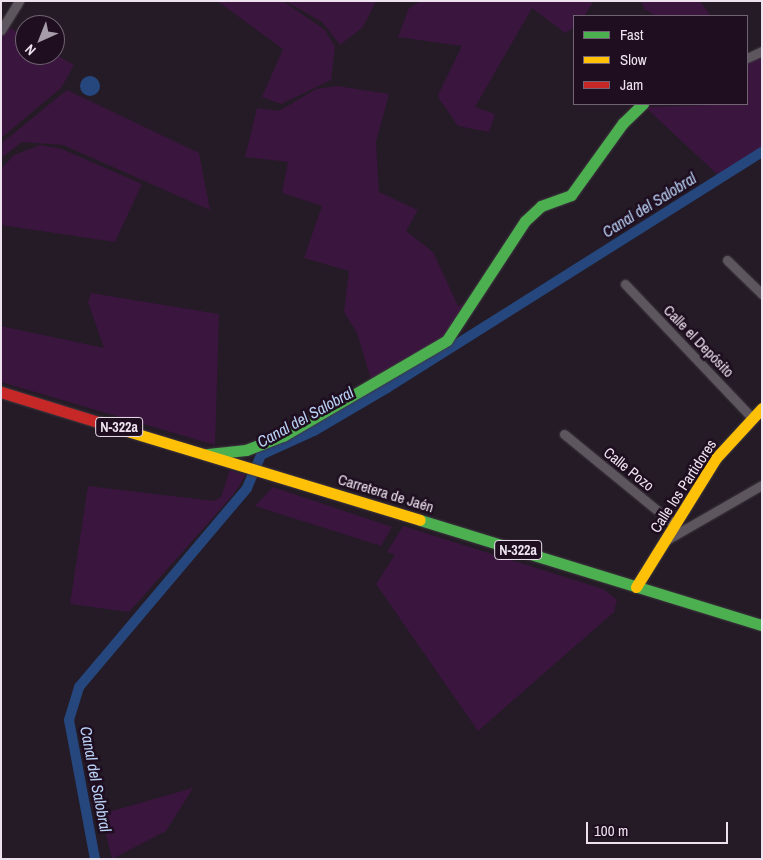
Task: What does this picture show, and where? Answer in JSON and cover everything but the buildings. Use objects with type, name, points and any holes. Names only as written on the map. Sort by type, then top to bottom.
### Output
[{"type":"main road","points":[[208,454],[246,450],[283,436],[447,340],[525,220],[541,206],[571,194],[590,174],[622,123],[642,105]]},
{"type":"main road","name":"Carretera de Jaén","points":[[1,392],[236,462],[762,625]]},
{"type":"main road","name":"Calle los Partidores","points":[[636,587],[716,458],[762,408]]},
{"type":"street","points":[[1,30],[19,1]]},
{"type":"street","points":[[748,57],[762,50]]},
{"type":"street","points":[[727,260],[762,294]]},
{"type":"street","name":"Calle el Depósito","points":[[625,284],[752,418]]},
{"type":"street","name":"Calle Pozo","points":[[564,434],[675,525]]},
{"type":"street","points":[[666,540],[762,485]]},
{"type":"shaded area","points":[[217,1],[283,1],[325,30],[335,47],[331,80],[281,104],[262,97],[283,49]]},
{"type":"shaded area","points":[[285,1],[376,1],[363,27],[340,45],[322,22]]},
{"type":"shaded area","points":[[421,1],[594,1],[585,15],[573,15],[573,29],[565,33],[532,8],[475,107],[495,114],[489,132],[458,126],[438,95],[462,46],[398,37],[409,8]]},
{"type":"shaded area","points":[[641,1],[700,1],[710,15],[654,15],[644,9]]},
{"type":"shaded area","points":[[7,26],[15,31],[15,65],[65,65],[65,60],[74,65],[61,88],[1,138],[1,35]]},
{"type":"shaded area","points":[[762,55],[762,147],[718,175],[645,107],[748,105],[748,63]]},
{"type":"shaded area","points":[[337,86],[389,94],[376,142],[379,192],[418,210],[406,231],[433,252],[458,306],[471,301],[446,336],[371,379],[357,333],[344,312],[349,271],[304,258],[322,206],[282,193],[288,162],[245,157],[257,108],[279,111],[316,89]]},
{"type":"shaded area","points":[[67,90],[199,153],[210,210],[63,145],[22,142],[1,158],[3,142]]},
{"type":"shaded area","points":[[40,145],[62,149],[142,184],[115,242],[1,225],[1,169],[14,155]]},
{"type":"shaded area","points":[[91,293],[219,314],[215,445],[1,382],[1,326],[104,348],[88,302]]},
{"type":"shaded area","points":[[230,470],[246,475],[233,495],[129,612],[70,604],[88,486],[214,501],[221,497]]},
{"type":"shaded area","points":[[273,487],[392,527],[381,546],[255,506]]},
{"type":"shaded area","points":[[403,526],[603,589],[617,600],[614,612],[478,731],[376,584],[395,555],[387,552]]},
{"type":"shaded area","points":[[193,788],[166,831],[112,859],[101,814]]},
{"type":"water","points":[[86,76],[94,76],[100,82],[100,90],[94,96],[86,96],[80,90],[80,82]]},
{"type":"waterway","name":"Canal del Salobral","points":[[95,859],[69,720],[79,687],[247,488],[261,455],[314,431],[387,388],[762,152]]},
{"type":"traffic: fast","points":[[208,454],[246,450],[283,436],[447,340],[525,221],[541,206],[571,195],[623,123],[642,105]]},
{"type":"traffic: fast","points":[[420,520],[762,625]]},
{"type":"traffic: slow","points":[[636,587],[716,458],[762,408]]},
{"type":"traffic: slow","points":[[124,430],[420,520]]},
{"type":"traffic: jam","points":[[1,392],[124,430]]}]
